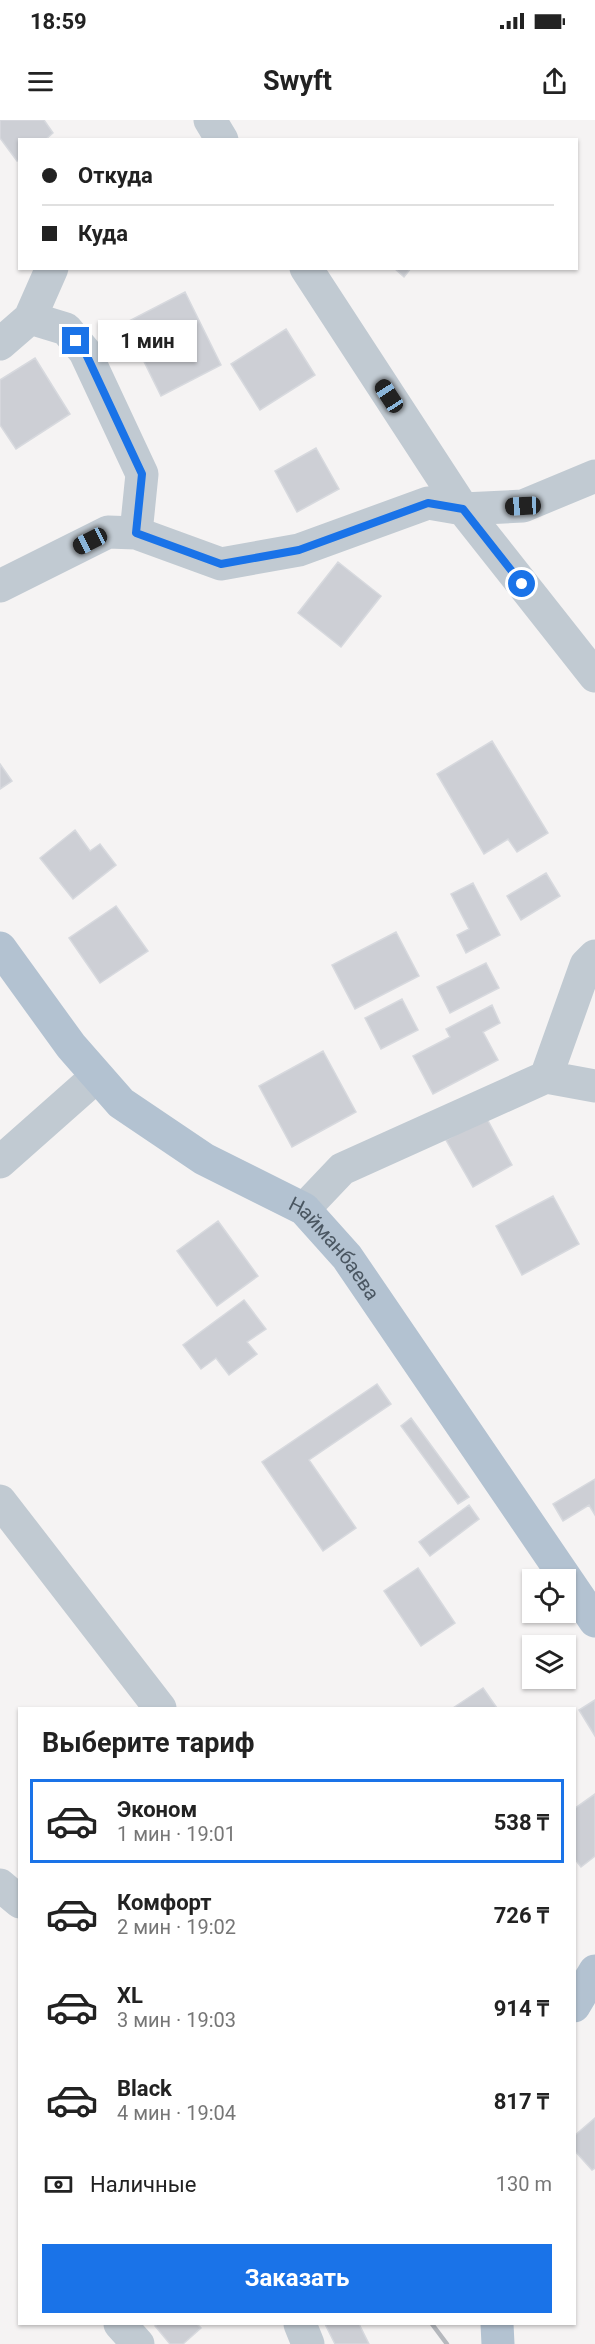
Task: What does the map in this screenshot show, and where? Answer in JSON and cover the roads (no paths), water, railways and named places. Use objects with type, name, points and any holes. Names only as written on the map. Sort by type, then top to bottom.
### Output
[{"type":"main road","name":"Найманбаева","points":[[0,948],[71,1046],[121,1103],[204,1158],[304,1209],[347,1257],[595,1621]]},
{"type":"main road","points":[[576,2003],[595,1971]]},
{"type":"main road","points":[[497,2325],[498,2344]]},
{"type":"street","points":[[210,120],[221,138]]},
{"type":"street","points":[[0,344],[30,318],[51,270]]},
{"type":"street","points":[[307,270],[463,509],[595,676]]},
{"type":"street","points":[[30,318],[66,329],[85,352],[142,474],[136,533]]},
{"type":"street","points":[[0,586],[108,532],[136,533],[221,564],[299,550],[428,503],[463,509],[523,506],[595,476]]},
{"type":"street","points":[[546,1077],[586,965],[595,956]]},
{"type":"street","points":[[0,1162],[96,1077]]},
{"type":"street","points":[[304,1209],[342,1169],[546,1077],[595,1086]]},
{"type":"street","points":[[0,1500],[159,1707]]},
{"type":"street","points":[[0,1885],[18,1900]]},
{"type":"street","points":[[121,2325],[138,2344]]},
{"type":"street","points":[[300,2325],[308,2344]]},
{"type":"railway","points":[[433,2325],[447,2344]]}]
